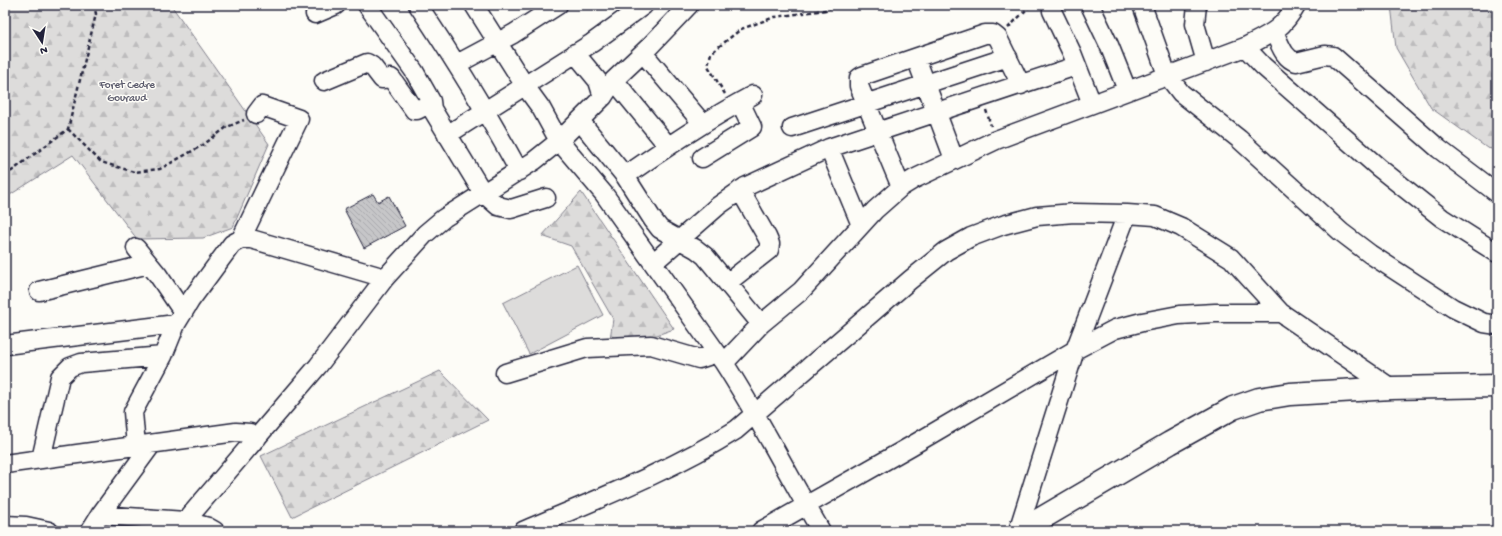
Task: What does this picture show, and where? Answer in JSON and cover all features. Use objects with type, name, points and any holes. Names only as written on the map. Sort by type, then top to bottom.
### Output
[{"type":"main road","points":[[1019,531],[1170,442],[1233,408],[1259,399],[1290,394],[1391,388],[1497,386]]},
{"type":"street","points":[[314,14],[336,5]]},
{"type":"street","points":[[367,5],[414,71],[431,103],[432,109],[483,193],[498,206],[511,209],[546,198]]},
{"type":"street","points":[[418,5],[457,64],[519,171]]},
{"type":"street","points":[[474,5],[496,42],[541,108],[559,141],[604,194],[740,388],[821,531]]},
{"type":"street","points":[[457,64],[513,34],[558,5]]},
{"type":"street","points":[[447,135],[486,112],[575,54],[644,5]]},
{"type":"street","points":[[1090,5],[1109,45],[1127,90]]},
{"type":"street","points":[[1142,5],[1167,75],[1181,93],[1239,139],[1341,232],[1370,254],[1453,308],[1484,324],[1497,325]]},
{"type":"street","points":[[1197,5],[1195,24],[1206,62]]},
{"type":"street","points":[[505,373],[587,348],[651,345],[699,359],[720,358],[801,291],[861,225],[901,187],[954,159],[996,140],[1245,47],[1274,32],[1290,15],[1296,5]]},
{"type":"street","points":[[181,526],[318,366],[385,278],[425,234],[444,218],[534,161],[559,141],[603,97],[614,80],[643,53],[682,8]]},
{"type":"street","points":[[1052,11],[1072,53],[1092,104]]},
{"type":"street","points":[[1274,32],[1287,57],[1296,62],[1324,55],[1332,56],[1438,149],[1497,193]]},
{"type":"street","points":[[901,187],[859,86],[859,78],[985,34],[993,34],[998,38],[1021,85]]},
{"type":"street","points":[[1245,47],[1263,66],[1378,167],[1442,218],[1497,253]]},
{"type":"street","points":[[643,53],[703,124]]},
{"type":"street","points":[[575,54],[598,81],[603,97]]},
{"type":"street","points":[[792,128],[1008,57]]},
{"type":"street","points":[[916,58],[954,159]]},
{"type":"street","points":[[324,81],[364,64],[369,64],[382,79],[392,79],[414,110],[431,103]]},
{"type":"street","points":[[653,263],[718,206],[740,190],[829,148],[1076,66]]},
{"type":"street","points":[[614,80],[668,146]]},
{"type":"street","points":[[625,176],[668,146],[742,101],[752,125],[750,129],[702,158]]},
{"type":"street","points":[[241,239],[299,119],[259,110]]},
{"type":"street","points":[[580,121],[625,176],[660,230],[705,256],[761,324]]},
{"type":"street","points":[[829,148],[861,225]]},
{"type":"street","points":[[727,283],[769,250],[770,244],[740,190]]},
{"type":"street","points":[[523,531],[646,479],[736,430],[910,280],[946,251],[971,237],[1003,224],[1037,216],[1074,213],[1155,216],[1181,227],[1231,258],[1281,313],[1391,388]]},
{"type":"street","points":[[1019,531],[1075,350],[1127,214]]},
{"type":"street","points":[[144,445],[133,412],[163,356],[176,324],[190,301],[232,244],[241,239],[252,239],[385,278]]},
{"type":"street","points":[[136,248],[158,274],[179,306],[183,306],[190,301]]},
{"type":"street","points":[[39,290],[149,264]]},
{"type":"street","points":[[761,531],[918,442],[1075,350],[1115,329],[1179,315],[1281,313]]},
{"type":"street","points":[[5,345],[176,324]]},
{"type":"street","points":[[41,459],[60,377],[70,367],[81,363],[163,356]]},
{"type":"street","points":[[5,464],[236,432],[250,432],[257,438]]},
{"type":"street","points":[[90,531],[144,445]]},
{"type":"street","points":[[100,515],[181,526],[208,527],[215,531]]},
{"type":"street","points":[[5,525],[26,526],[49,531]]},
{"type":"path","points":[[5,176],[68,129],[96,14],[94,5]]},
{"type":"path","points":[[742,101],[708,66],[711,54],[741,30],[774,17],[825,10],[833,5]]},
{"type":"path","points":[[998,38],[1031,5]]},
{"type":"path","points":[[68,129],[102,162],[134,172],[160,169],[203,145],[228,127],[259,110]]},
{"type":"green space","name":"Foret Cedre Gouraud","points":[[5,5],[171,5],[269,144],[233,227],[203,238],[137,239],[73,155],[5,198]]},
{"type":"green space","points":[[1391,5],[1497,5],[1497,150],[1487,148],[1431,108],[1396,48]]},
{"type":"green space","points":[[581,192],[674,329],[608,352],[613,319],[571,246],[542,236]]},
{"type":"green space","points":[[577,265],[603,315],[529,354],[503,303]]},
{"type":"green space","points":[[440,371],[488,420],[292,517],[261,456]]},
{"type":"building","points":[[373,194],[378,202],[389,196],[405,226],[364,248],[344,209]]}]
